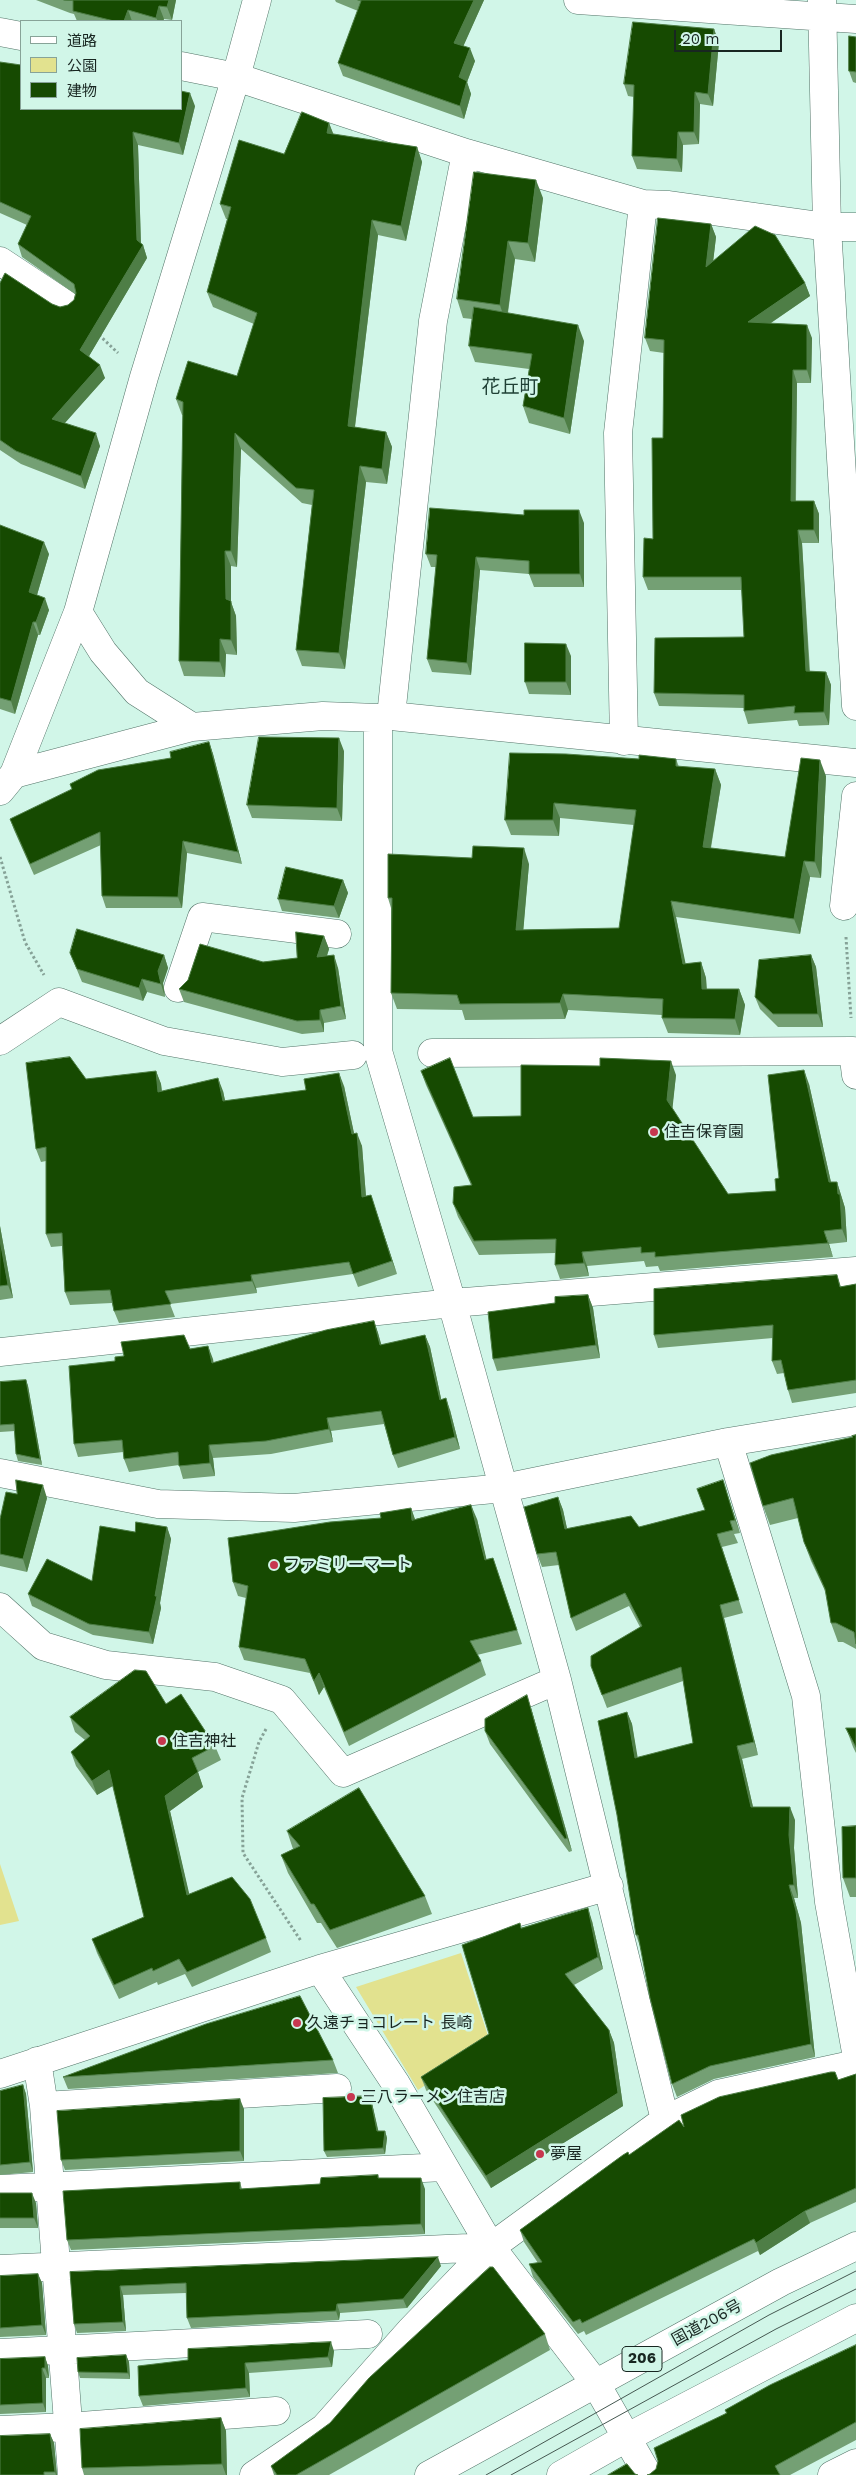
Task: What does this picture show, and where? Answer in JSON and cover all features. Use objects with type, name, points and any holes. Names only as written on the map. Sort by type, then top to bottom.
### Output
[{"type":"main road","points":[[7,782],[78,612],[144,377],[236,76],[257,0]]},
{"type":"main road","points":[[578,0],[822,9],[856,19]]},
{"type":"main road","points":[[822,9],[827,227],[856,706]]},
{"type":"main road","points":[[0,32],[20,36]]},
{"type":"main road","points":[[182,66],[236,76],[466,153],[643,204],[669,205],[827,227],[856,227]]},
{"type":"main road","points":[[466,153],[433,320],[384,717],[378,1051],[452,1303],[557,1680],[665,2120]]},
{"type":"main road","points":[[624,741],[618,433],[643,204]]},
{"type":"main road","points":[[0,261],[65,304]]},
{"type":"main road","points":[[78,612],[103,652],[137,692],[192,727]]},
{"type":"main road","points":[[7,782],[192,727],[323,716],[384,717],[856,763]]},
{"type":"main road","points":[[844,906],[856,796]]},
{"type":"main road","points":[[178,988],[202,917],[337,934]]},
{"type":"main road","points":[[0,1041],[59,1002],[164,1041],[282,1062],[353,1055]]},
{"type":"main road","points":[[432,1053],[854,1063]]},
{"type":"main road","points":[[0,1352],[452,1303],[856,1271]]},
{"type":"main road","points":[[0,1473],[158,1504],[294,1508],[504,1488],[728,1442],[856,1421]]},
{"type":"main road","points":[[728,1442],[806,1696],[829,1902],[856,2052]]},
{"type":"main road","points":[[0,1607],[43,1646],[106,1664],[216,1677],[282,1700],[343,1773],[557,1680]]},
{"type":"main road","points":[[0,2074],[320,1969],[609,1886]]},
{"type":"main road","points":[[320,1969],[396,2084],[491,2247],[596,2384],[648,2475]]},
{"type":"main road","points":[[38,2061],[44,2106],[72,2475]]},
{"type":"main road","points":[[254,2475],[324,2428],[410,2331],[491,2247],[665,2120],[718,2094],[856,2064]]},
{"type":"main road","points":[[44,2106],[337,2088]]},
{"type":"main road","points":[[0,2189],[444,2167]]},
{"type":"main road","name":"国道206号","points":[[429,2475],[781,2282],[856,2246]]},
{"type":"main road","points":[[0,2269],[491,2247]]},
{"type":"main road","points":[[561,2475],[626,2438],[856,2318]]},
{"type":"main road","points":[[0,2353],[368,2334]]},
{"type":"main road","points":[[0,2430],[68,2427],[276,2411]]},
{"type":"main road","points":[[832,2475],[856,2463]]},
{"type":"path","points":[[65,304],[144,377]]},
{"type":"path","points":[[0,857],[25,942],[59,1002]]},
{"type":"path","points":[[844,906],[854,1063]]},
{"type":"path","points":[[282,1700],[259,1742],[242,1798],[243,1853],[320,1969]]},
{"type":"green space","points":[[0,1864],[19,1921],[0,1925]]},
{"type":"green space","points":[[461,1953],[490,2042],[418,2090],[356,1987]]},
{"type":"building","points":[[64,0],[169,0],[167,7],[159,6],[156,18],[128,10],[124,20],[110,20],[73,11],[73,1]]},
{"type":"building","points":[[358,0],[474,0],[454,43],[470,48],[459,77],[467,81],[460,106],[338,63],[361,1]]},
{"type":"building","points":[[633,22],[714,29],[708,94],[695,92],[694,132],[678,132],[677,159],[632,156],[634,85],[624,84]]},
{"type":"building","points":[[849,36],[856,37],[856,72],[849,71]]},
{"type":"building","points":[[0,62],[20,65],[20,110],[182,110],[182,91],[190,93],[179,143],[133,132],[137,240],[143,245],[80,350],[100,365],[52,419],[96,433],[81,476],[16,451],[0,440],[0,283],[5,273],[52,304],[60,307],[68,305],[74,300],[76,293],[74,284],[18,244],[31,216],[0,202]]},
{"type":"building","points":[[302,112],[329,123],[327,133],[417,147],[401,226],[372,220],[348,426],[386,432],[382,469],[360,466],[339,653],[296,650],[314,490],[296,488],[235,433],[231,551],[225,551],[226,599],[231,601],[231,640],[220,639],[220,662],[179,661],[183,402],[176,399],[188,361],[237,376],[257,313],[207,292],[231,207],[220,204],[239,140],[284,154]]},
{"type":"building","points":[[474,172],[536,180],[528,243],[508,241],[500,305],[457,299]]},
{"type":"building","points":[[658,218],[711,224],[706,267],[755,226],[775,235],[805,283],[748,322],[807,325],[807,370],[793,370],[791,501],[814,501],[814,530],[798,530],[806,671],[826,672],[824,712],[794,713],[795,706],[744,711],[744,695],[654,693],[655,638],[744,637],[741,577],[643,577],[644,538],[653,539],[652,438],[663,438],[664,340],[645,338]]},
{"type":"building","points":[[474,307],[578,325],[564,418],[523,406],[532,354],[469,346]]},
{"type":"building","points":[[430,508],[524,515],[524,510],[579,510],[580,574],[529,574],[529,561],[476,557],[467,663],[427,659],[437,555],[426,554]]},
{"type":"building","points":[[0,525],[44,542],[29,592],[45,598],[36,622],[33,622],[11,701],[0,698]]},
{"type":"building","points":[[525,643],[566,644],[566,682],[525,682]]},
{"type":"building","points":[[259,737],[339,738],[337,808],[247,805]]},
{"type":"building","points":[[209,742],[238,852],[183,841],[178,897],[102,896],[100,832],[30,864],[10,819],[72,789],[70,784],[98,770],[171,758],[170,752]]},
{"type":"building","points":[[510,753],[566,754],[639,759],[639,755],[676,759],[676,766],[715,769],[703,847],[785,857],[801,758],[820,760],[815,862],[804,861],[794,919],[671,901],[683,964],[701,962],[702,989],[739,989],[735,1019],[662,1018],[663,999],[563,994],[560,1003],[460,1004],[457,995],[391,993],[392,898],[388,898],[388,854],[472,858],[473,846],[524,848],[516,930],[619,928],[636,810],[554,803],[553,820],[505,820]]},
{"type":"building","points":[[286,867],[343,880],[334,906],[278,899]]},
{"type":"building","points":[[77,929],[164,955],[158,971],[161,984],[142,979],[139,988],[77,969],[70,953]]},
{"type":"building","points":[[296,932],[324,936],[317,957],[334,955],[341,1006],[320,1010],[320,1020],[297,1021],[179,989],[188,980],[200,944],[263,962],[297,958]]},
{"type":"building","points":[[811,955],[818,1014],[773,1014],[755,997],[759,960]]},
{"type":"building","points":[[70,1057],[86,1079],[156,1071],[158,1092],[218,1078],[223,1101],[306,1090],[304,1079],[339,1073],[352,1134],[357,1133],[362,1197],[371,1195],[392,1261],[353,1274],[349,1262],[251,1275],[252,1281],[165,1291],[171,1304],[114,1311],[110,1290],[65,1292],[62,1233],[46,1234],[46,1147],[36,1149],[26,1063]]},
{"type":"building","points":[[450,1058],[473,1117],[521,1116],[521,1065],[600,1066],[600,1058],[671,1061],[667,1100],[728,1194],[776,1191],[775,1179],[779,1178],[768,1075],[804,1070],[829,1182],[837,1182],[838,1194],[840,1194],[842,1229],[824,1231],[828,1243],[655,1257],[655,1252],[641,1253],[641,1247],[582,1252],[584,1263],[555,1265],[556,1239],[474,1241],[453,1203],[454,1187],[472,1185],[421,1071]]},
{"type":"building","points":[[0,1240],[8,1285],[0,1286]]},
{"type":"building","points":[[837,1275],[840,1287],[856,1284],[856,1380],[788,1390],[781,1360],[772,1361],[773,1325],[654,1335],[654,1289]]},
{"type":"building","points":[[588,1295],[596,1345],[493,1359],[488,1312],[555,1303],[555,1297]]},
{"type":"building","points":[[374,1321],[380,1345],[425,1335],[440,1400],[446,1398],[455,1437],[393,1455],[381,1411],[327,1418],[329,1429],[266,1441],[209,1445],[210,1463],[179,1466],[178,1452],[124,1459],[122,1440],[74,1444],[69,1366],[115,1361],[115,1357],[124,1356],[121,1342],[184,1335],[190,1349],[208,1346],[212,1363],[326,1330]]},
{"type":"building","points":[[26,1380],[40,1459],[16,1454],[14,1424],[0,1425],[0,1382]]},
{"type":"building","points":[[856,1435],[856,1644],[854,1632],[836,1623],[831,1623],[825,1589],[804,1542],[793,1498],[763,1506],[750,1463],[771,1455]]},
{"type":"building","points":[[16,1480],[43,1485],[23,1559],[0,1554],[0,1519],[6,1492],[17,1494]]},
{"type":"building","points":[[723,1480],[735,1520],[730,1521],[733,1530],[717,1534],[739,1600],[720,1605],[754,1742],[737,1746],[751,1807],[790,1807],[789,1835],[794,1885],[789,1885],[796,1911],[811,2044],[710,2066],[672,2084],[650,1998],[638,1935],[636,1935],[617,1815],[598,1721],[627,1712],[635,1758],[693,1743],[681,1667],[602,1695],[591,1666],[591,1656],[642,1626],[625,1593],[571,1618],[556,1552],[537,1554],[524,1507],[558,1497],[565,1529],[631,1516],[639,1527],[705,1510],[697,1489]]},
{"type":"building","points":[[471,1505],[485,1560],[493,1558],[517,1630],[470,1641],[481,1661],[344,1732],[319,1673],[314,1681],[305,1659],[239,1647],[248,1586],[233,1582],[228,1538],[330,1522],[381,1518],[380,1513],[411,1508],[412,1520]]},
{"type":"building","points":[[136,1522],[167,1527],[155,1596],[157,1596],[149,1632],[89,1624],[28,1594],[47,1559],[92,1581],[100,1526],[135,1532]]},
{"type":"building","points":[[135,1670],[146,1671],[166,1704],[181,1694],[215,1746],[192,1758],[198,1772],[165,1796],[187,1895],[232,1877],[250,1899],[266,1938],[187,1972],[179,1959],[153,1971],[152,1968],[114,1985],[92,1939],[144,1917],[109,1770],[92,1781],[71,1752],[90,1736],[70,1717]]},
{"type":"building","points":[[527,1695],[567,1838],[565,1839],[485,1731],[485,1719]]},
{"type":"building","points":[[846,1728],[856,1728],[856,1747]]},
{"type":"building","points":[[359,1788],[425,1896],[330,1930],[314,1904],[311,1904],[281,1855],[300,1846],[287,1831]]},
{"type":"building","points":[[856,1826],[856,1878],[843,1878],[842,1827]]},
{"type":"building","points":[[588,1908],[598,1957],[565,1974],[609,2030],[618,2093],[486,2176],[421,2077],[489,2034],[462,1945],[520,1923],[521,1928]]},
{"type":"building","points":[[300,1996],[333,2060],[63,2077],[206,2024]]},
{"type":"building","points":[[835,2072],[838,2080],[856,2074],[856,2188],[805,2211],[756,2243],[754,2239],[582,2323],[580,2319],[573,2322],[529,2264],[542,2262],[520,2230],[623,2155],[628,2152],[629,2155],[679,2120],[684,2127],[681,2115],[719,2097]]},
{"type":"building","points":[[23,2085],[30,2162],[0,2165],[0,2091]]},
{"type":"building","points":[[370,2096],[377,2131],[385,2131],[383,2148],[324,2151],[323,2098]]},
{"type":"building","points":[[240,2099],[240,2151],[61,2160],[57,2111]]},
{"type":"building","points":[[378,2175],[378,2178],[421,2178],[421,2224],[67,2240],[63,2191],[240,2182],[240,2189],[320,2184],[321,2178]]},
{"type":"building","points":[[0,2193],[32,2193],[34,2218],[0,2218]]},
{"type":"building","points":[[438,2257],[403,2299],[337,2304],[336,2311],[187,2318],[186,2283],[120,2286],[123,2322],[74,2324],[70,2272]]},
{"type":"building","points":[[490,2267],[493,2267],[545,2334],[296,2475],[277,2475],[271,2466],[330,2423],[369,2378]]},
{"type":"building","points":[[38,2274],[42,2325],[0,2328],[0,2276]]},
{"type":"building","points":[[331,2342],[328,2357],[245,2363],[246,2388],[139,2396],[138,2366],[188,2360],[188,2349]]},
{"type":"building","points":[[856,2345],[856,2422],[775,2466],[780,2475],[647,2475],[656,2469],[658,2461],[654,2448],[727,2413],[725,2410],[770,2385]]},
{"type":"building","points":[[126,2355],[128,2373],[78,2372],[77,2358]]},
{"type":"building","points":[[45,2357],[45,2368],[42,2368],[43,2403],[0,2405],[0,2359]]},
{"type":"building","points":[[221,2418],[222,2464],[82,2468],[80,2429]]},
{"type":"building","points":[[50,2434],[55,2472],[44,2472],[44,2475],[0,2475],[0,2436]]},
{"type":"building","points":[[627,2464],[638,2475],[608,2475]]},
{"type":"tram line","points":[[486,2475],[769,2315],[856,2271]]},
{"type":"tram line","points":[[511,2475],[776,2329],[856,2289]]},
{"type":"place","name":"住吉保育園","points":[[654,1132]]},
{"type":"place","name":"ファミリーマート","points":[[274,1565]]},
{"type":"place","name":"住吉神社","points":[[162,1741]]},
{"type":"place","name":"久遠チョコレート 長崎","points":[[297,2023]]},
{"type":"place","name":"三八ラーメン住吉店","points":[[351,2097]]},
{"type":"place","name":"夢屋","points":[[540,2154]]},
{"type":"district","name":"花丘町","points":[[510,387]]}]
